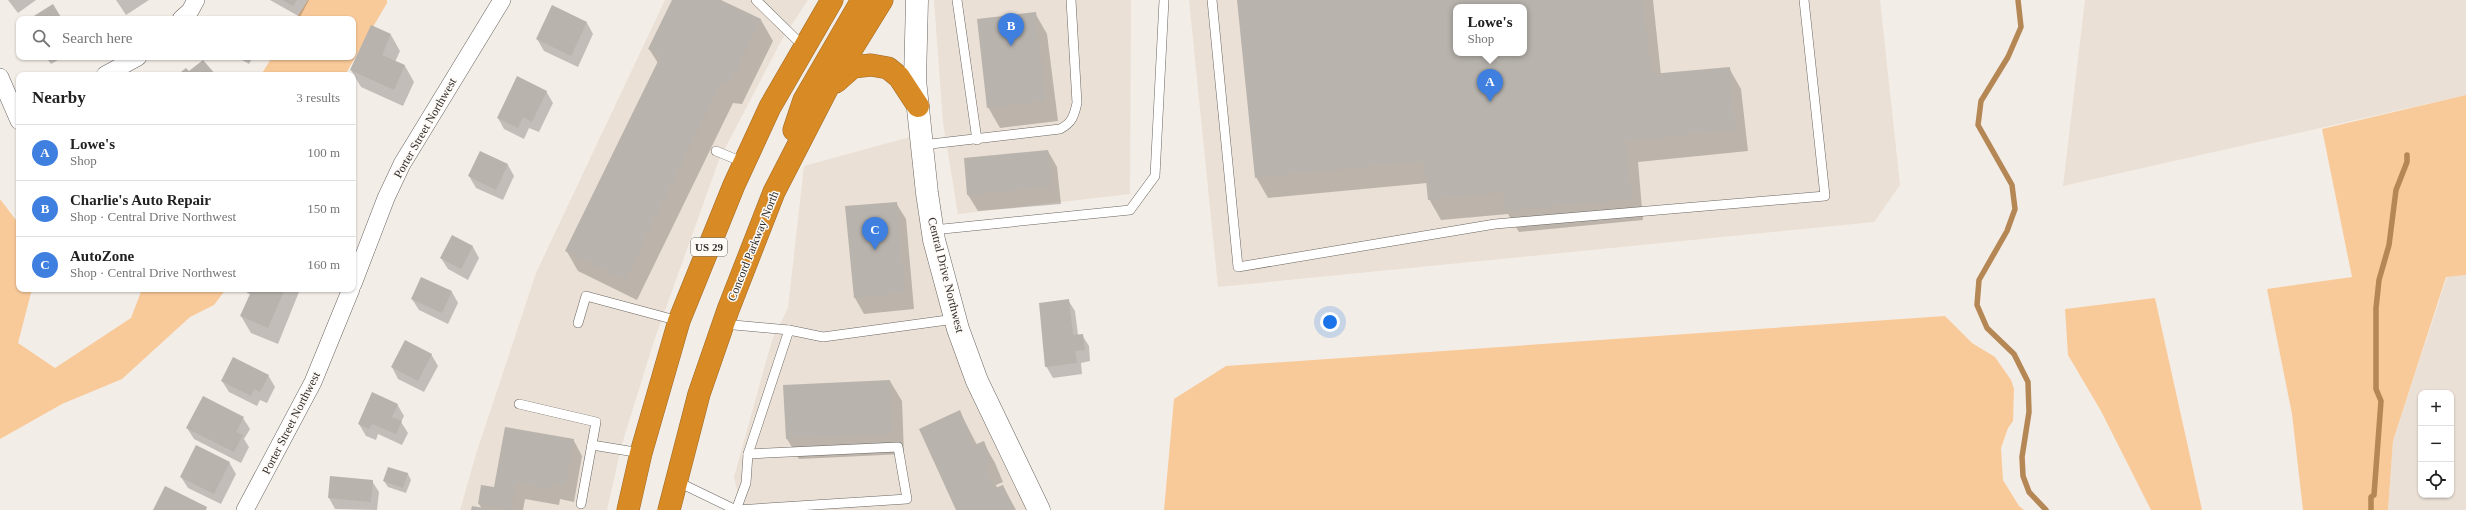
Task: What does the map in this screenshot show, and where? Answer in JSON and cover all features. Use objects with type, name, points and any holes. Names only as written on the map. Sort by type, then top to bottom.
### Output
[{"type":"highway","name":"US 29","points":[[628,510],[641,453],[679,321],[744,163],[770,107],[832,0]]},
{"type":"highway","points":[[774,192],[804,100],[862,0]]},
{"type":"highway","name":"Concord Parkway North","points":[[669,510],[675,480],[699,394],[723,324],[774,192],[827,89],[882,0]]},
{"type":"highway","points":[[827,89],[853,67],[871,65],[888,68],[899,77],[918,106]]},
{"type":"street","points":[[184,16],[190,11],[196,0]]},
{"type":"street","name":"Porter Street Northwest","points":[[356,276],[386,198],[402,164],[502,0]]},
{"type":"street","name":"Central Drive Northwest","points":[[917,0],[916,80],[932,230],[955,319],[978,382],[1039,510]]},
{"type":"street","points":[[110,72],[132,60]]},
{"type":"street","points":[[0,76],[16,109]]},
{"type":"street","name":"Porter Street Northwest","points":[[245,510],[313,382],[350,292]]},
{"type":"lane","points":[[756,0],[804,47]]},
{"type":"lane","points":[[957,0],[977,140]]},
{"type":"lane","points":[[922,145],[977,140],[1060,129],[1069,124],[1073,118],[1077,103],[1071,0]]},
{"type":"lane","points":[[932,230],[1130,210],[1155,176],[1164,0]]},
{"type":"lane","points":[[1212,0],[1238,267],[1496,224],[1826,196],[1804,0]]},
{"type":"lane","points":[[716,150],[744,163]]},
{"type":"lane","points":[[578,323],[586,296],[679,321]]},
{"type":"lane","points":[[723,324],[790,330],[822,337],[955,319]]},
{"type":"lane","points":[[736,510],[746,483],[748,454],[790,330]]},
{"type":"lane","points":[[519,404],[596,422],[581,504]]},
{"type":"lane","points":[[592,445],[641,453]]},
{"type":"lane","points":[[675,480],[736,510],[907,498],[898,447],[748,454]]},
{"type":"shaded area","points":[[308,0],[387,0],[387,3],[356,56],[356,16],[298,16]]},
{"type":"shaded area","points":[[665,0],[808,0],[781,41],[719,160],[653,344],[622,444],[607,510],[460,510],[477,451],[536,273]]},
{"type":"shaded area","points":[[934,0],[1131,0],[1130,194],[958,214],[943,123]]},
{"type":"shaded area","points":[[1189,0],[1880,0],[1900,185],[1874,222],[1218,287]]},
{"type":"shaded area","points":[[2085,0],[2466,0],[2466,95],[2063,186]]},
{"type":"shaded area","points":[[270,60],[354,60],[347,72],[263,72]]},
{"type":"shaded area","points":[[2466,95],[2466,275],[2446,277],[2393,441],[2388,510],[2303,510],[2292,414],[2267,289],[2352,277],[2322,129]]},
{"type":"shaded area","points":[[910,137],[948,333],[1027,510],[742,510],[734,477],[772,340],[788,308],[804,166]]},
{"type":"shaded area","points":[[0,199],[16,220],[16,292],[31,292],[18,343],[55,368],[131,318],[141,292],[224,292],[214,305],[190,317],[122,379],[62,404],[0,439]]},
{"type":"shaded area","points":[[2466,275],[2466,510],[2388,510],[2393,441],[2447,277]]},
{"type":"shaded area","points":[[2155,298],[2202,510],[2151,510],[2101,411],[2068,355],[2065,309]]},
{"type":"shaded area","points":[[1945,316],[1972,343],[1995,357],[2011,380],[2014,389],[2013,421],[2008,428],[2001,448],[2003,480],[2019,506],[2024,510],[1164,510],[1174,399],[1226,366]]},
{"type":"building","points":[[282,0],[297,0],[293,6]]},
{"type":"building","points":[[672,0],[721,0],[761,19],[730,84],[721,83],[625,280],[565,251],[661,55],[648,49]]},
{"type":"building","points":[[1237,0],[1644,0],[1651,74],[1730,67],[1736,130],[1626,141],[1632,199],[1506,211],[1504,192],[1428,200],[1424,161],[1255,178]]},
{"type":"building","points":[[53,4],[60,16],[34,16]]},
{"type":"building","points":[[552,5],[587,22],[571,56],[536,39]]},
{"type":"building","points":[[1036,12],[1046,101],[987,108],[977,19]]},
{"type":"building","points":[[371,25],[391,34],[382,55],[405,65],[394,90],[350,70],[356,60]]},
{"type":"building","points":[[203,60],[213,72],[181,72],[186,68],[189,71]]},
{"type":"building","points":[[517,76],[547,91],[532,122],[523,117],[518,128],[497,118]]},
{"type":"building","points":[[1048,150],[1052,187],[967,195],[964,158]]},
{"type":"building","points":[[480,151],[508,164],[496,190],[468,176]]},
{"type":"building","points":[[897,202],[905,293],[854,298],[845,206]]},
{"type":"building","points":[[452,235],[473,246],[461,269],[440,258]]},
{"type":"building","points":[[421,277],[452,291],[442,313],[411,299]]},
{"type":"building","points":[[284,292],[268,328],[240,316],[250,294],[247,293]]},
{"type":"building","points":[[1069,299],[1073,335],[1083,334],[1085,350],[1075,351],[1077,363],[1045,367],[1039,303]]},
{"type":"building","points":[[405,340],[432,354],[418,381],[391,367]]},
{"type":"building","points":[[233,357],[269,375],[260,392],[254,389],[251,396],[221,381]]},
{"type":"building","points":[[890,380],[893,434],[786,439],[783,385]]},
{"type":"building","points":[[372,392],[398,404],[392,417],[402,421],[396,434],[372,424],[369,429],[358,424]]},
{"type":"building","points":[[203,396],[244,417],[236,432],[243,435],[234,452],[186,428]]},
{"type":"building","points":[[960,410],[974,445],[984,441],[992,461],[985,464],[995,488],[1003,485],[1014,509],[956,510],[919,429]]},
{"type":"building","points":[[505,427],[574,439],[565,486],[551,483],[550,489],[516,483],[511,510],[478,504],[481,485],[494,487]]},
{"type":"building","points":[[196,445],[230,462],[214,494],[180,477]]},
{"type":"building","points":[[388,467],[408,473],[403,488],[383,481]]},
{"type":"building","points":[[330,476],[373,480],[371,502],[328,498]]},
{"type":"building","points":[[165,486],[207,507],[206,510],[153,510]]},
{"type":"building","points":[[472,506],[489,509],[489,510],[471,510]]},
{"type":"waterway","points":[[2018,0],[2021,27],[2008,57],[1981,101],[1978,125],[2012,185],[2015,209],[2007,231],[1979,280],[1977,305],[1987,328],[2014,354],[2028,382],[2029,412],[2022,457],[2023,476],[2029,492],[2046,510]]},
{"type":"waterway","points":[[2371,510],[2371,497],[2374,495],[2381,401],[2376,389],[2376,308],[2379,280],[2389,245],[2396,190],[2407,162],[2407,155]]},
{"type":"place","name":"Charlie's Auto Repair","points":[[1011,46]]},
{"type":"place","name":"Lowe's","points":[[1490,102]]},
{"type":"place","name":"AutoZone","points":[[875,250]]}]
